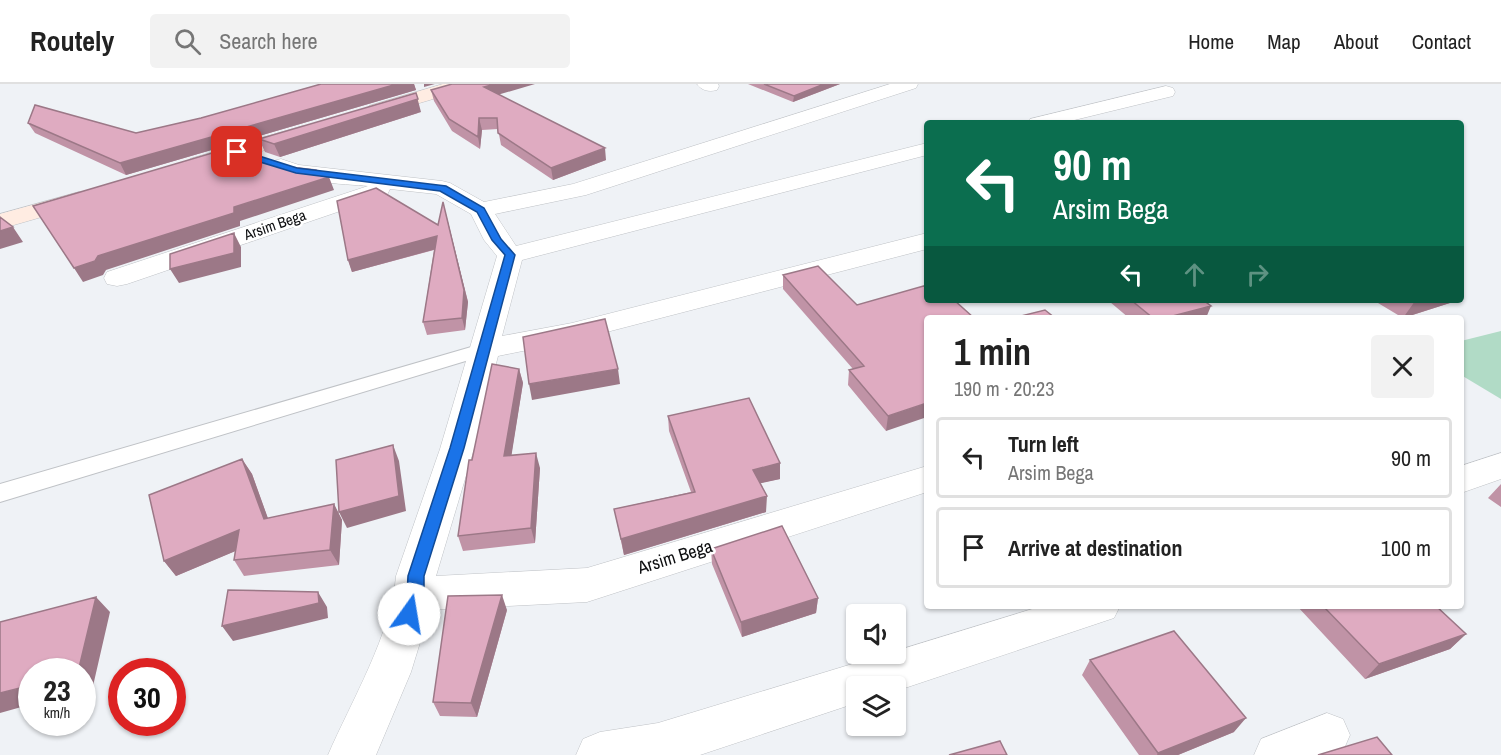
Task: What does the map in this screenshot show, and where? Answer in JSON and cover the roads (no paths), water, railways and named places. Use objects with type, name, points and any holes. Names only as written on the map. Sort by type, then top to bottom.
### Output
[{"type":"main road","points":[[362,115],[463,84]]},
{"type":"main road","points":[[181,169],[328,125]]},
{"type":"main road","points":[[0,222],[102,192]]},
{"type":"street","points":[[510,255],[497,240],[481,210],[599,184],[909,84]]},
{"type":"street","points":[[1049,120],[1166,92]]},
{"type":"street","points":[[510,255],[924,150]]},
{"type":"street","name":"Arsim Bega","points":[[237,152],[296,171],[442,188],[481,210]]},
{"type":"street","name":"Arsim Bega","points":[[117,278],[399,183]]},
{"type":"street","points":[[485,349],[572,332],[924,242]]},
{"type":"street","points":[[352,755],[389,672],[415,594],[416,576],[457,448],[510,255]]},
{"type":"street","points":[[1464,479],[1501,466]]},
{"type":"street","name":"Arsim Bega","points":[[415,594],[587,585],[924,479]]},
{"type":"street","points":[[600,755],[658,746],[1090,609]]},
{"type":"street","points":[[1278,755],[1327,735]]},
{"type":"lane","points":[[0,493],[485,349]]}]
